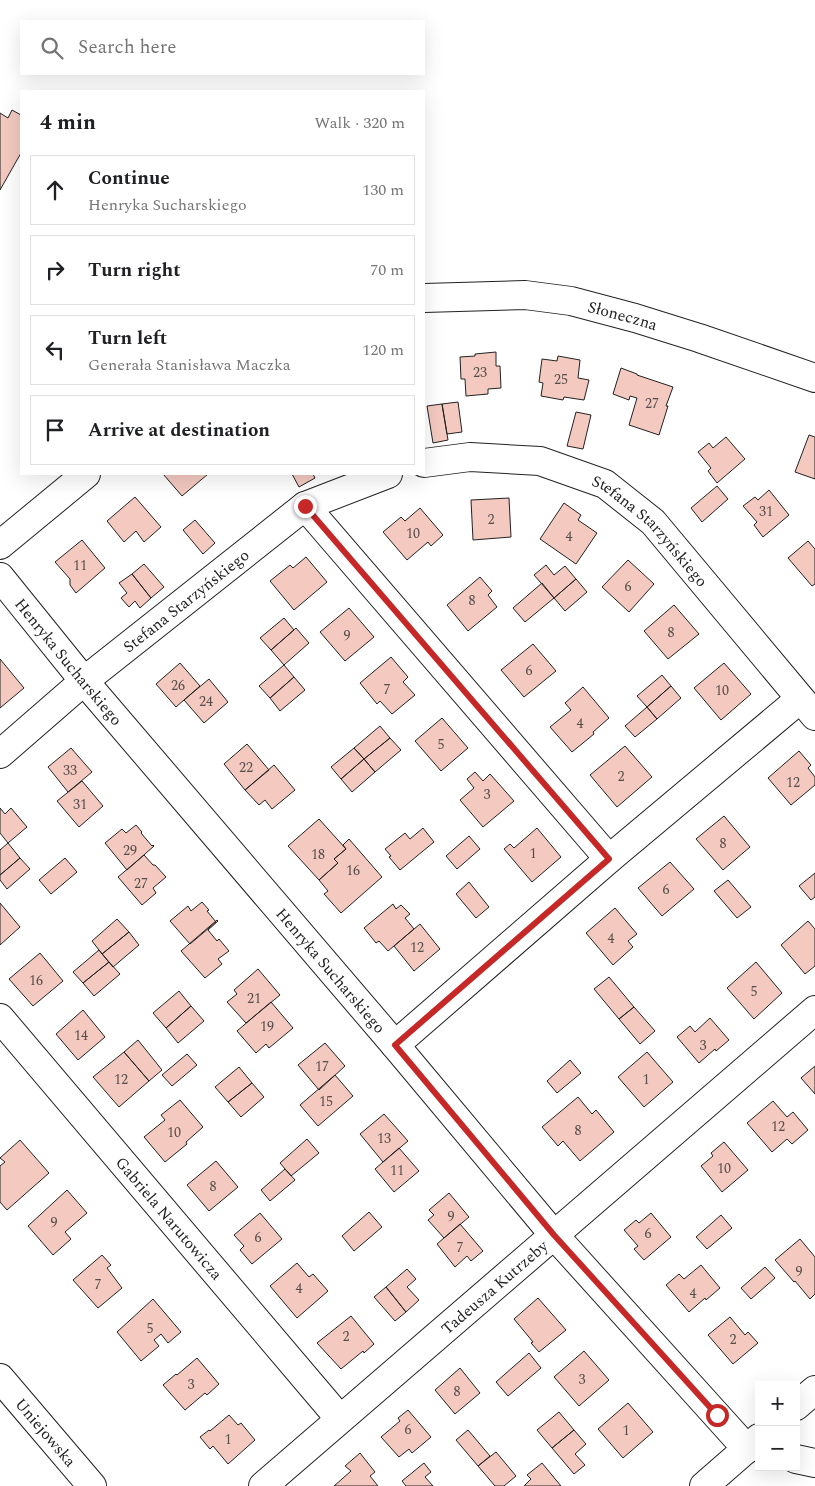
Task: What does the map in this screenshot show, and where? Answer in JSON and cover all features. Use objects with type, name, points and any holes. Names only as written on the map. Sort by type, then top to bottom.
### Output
[{"type":"street","name":"Słoneczna","points":[[425,298],[525,295],[571,301],[690,335],[815,378]]},
{"type":"street","name":"Stefana Starzyńskiego","points":[[425,463],[470,457],[540,461],[605,484],[653,522],[808,707]]},
{"type":"street","points":[[0,545],[85,475]]},
{"type":"street","name":"Stefana Starzyńskiego","points":[[0,754],[84,681],[305,506],[385,475]]},
{"type":"street","points":[[305,506],[609,859]]},
{"type":"street","name":"Henryka Sucharskiego","points":[[0,577],[84,681],[395,1045],[554,1235],[755,1446]]},
{"type":"street","points":[[395,1045],[609,859],[808,707]]},
{"type":"street","name":"Tadeusza Kutrzeby","points":[[263,1486],[815,1010]]},
{"type":"street","name":"Gabriela Narutowicza","points":[[0,1018],[340,1419]]},
{"type":"street","name":"Uniejowska","points":[[0,1378],[92,1486]]},
{"type":"street","points":[[800,1403],[815,1390]]},
{"type":"street","points":[[704,1486],[755,1446]]},
{"type":"street","points":[[800,1460],[815,1463]]},
{"type":"building","points":[[12,110],[20,114],[20,155],[0,190],[0,113],[8,118]]},
{"type":"building","points":[[496,352],[496,366],[500,366],[501,388],[488,389],[488,394],[466,396],[465,379],[461,379],[460,357]]},
{"type":"building","points":[[558,356],[580,360],[578,378],[589,380],[584,400],[564,397],[563,400],[541,396],[543,383],[539,382],[542,359],[557,361]]},
{"type":"building","points":[[621,368],[673,387],[659,435],[629,425],[637,398],[630,396],[629,400],[613,394]]},
{"type":"building","points":[[458,402],[462,432],[447,434],[442,404]]},
{"type":"building","points":[[442,404],[448,440],[433,443],[427,406]]},
{"type":"building","points":[[576,412],[591,415],[583,449],[567,446]]},
{"type":"building","points":[[809,435],[815,437],[815,479],[795,472]]},
{"type":"building","points":[[726,437],[745,459],[717,483],[708,471],[711,468],[698,452],[709,443],[713,448]]},
{"type":"building","points":[[164,475],[207,475],[182,496]]},
{"type":"building","points":[[293,475],[314,475],[315,478],[299,487]]},
{"type":"building","points":[[717,486],[728,499],[702,522],[691,508]]},
{"type":"building","points":[[769,490],[789,515],[763,537],[754,525],[757,522],[743,506],[755,497],[758,500]]},
{"type":"building","points":[[135,497],[161,527],[144,542],[136,531],[124,542],[107,521]]},
{"type":"building","points":[[509,498],[511,537],[473,540],[471,500]]},
{"type":"building","points":[[564,503],[581,515],[578,520],[597,533],[576,564],[540,539]]},
{"type":"building","points":[[420,508],[443,535],[431,546],[428,542],[407,560],[383,532],[401,517],[405,521]]},
{"type":"building","points":[[195,520],[215,543],[203,554],[183,530]]},
{"type":"building","points":[[82,540],[105,568],[76,593],[70,585],[70,579],[55,562]]},
{"type":"building","points":[[808,541],[815,549],[815,584],[812,586],[788,558]]},
{"type":"building","points":[[306,557],[327,582],[294,610],[270,581],[290,565],[293,568]]},
{"type":"building","points":[[628,560],[654,584],[629,612],[602,587]]},
{"type":"building","points":[[144,564],[164,587],[151,598],[132,574]]},
{"type":"building","points":[[546,565],[554,575],[565,566],[576,579],[554,598],[534,575]]},
{"type":"building","points":[[132,574],[151,598],[140,608],[135,601],[129,607],[121,598],[127,593],[119,583]]},
{"type":"building","points":[[480,577],[492,591],[488,595],[497,607],[468,631],[447,605]]},
{"type":"building","points":[[576,579],[587,592],[565,611],[554,598]]},
{"type":"building","points":[[542,583],[554,598],[525,622],[513,608]]},
{"type":"building","points":[[674,605],[699,634],[668,659],[644,631]]},
{"type":"building","points":[[349,608],[374,637],[345,661],[320,632]]},
{"type":"building","points":[[284,618],[294,630],[271,650],[260,638]]},
{"type":"building","points":[[296,628],[309,643],[284,665],[271,650]]},
{"type":"building","points":[[533,644],[556,671],[524,697],[501,670]]},
{"type":"building","points":[[391,657],[408,677],[403,682],[415,695],[392,714],[380,701],[377,704],[360,683]]},
{"type":"building","points":[[0,659],[24,688],[0,708]]},
{"type":"building","points":[[180,663],[200,686],[176,707],[156,684]]},
{"type":"building","points":[[724,663],[751,694],[721,720],[694,688]]},
{"type":"building","points":[[284,665],[294,677],[270,698],[259,686]]},
{"type":"building","points":[[662,675],[671,686],[647,707],[637,696]]},
{"type":"building","points":[[294,677],[305,690],[280,711],[270,698]]},
{"type":"building","points":[[209,679],[228,702],[204,723],[184,700]]},
{"type":"building","points":[[671,686],[681,698],[657,719],[647,707]]},
{"type":"building","points":[[583,687],[609,718],[593,732],[594,734],[572,752],[550,727],[571,710],[565,703]]},
{"type":"building","points":[[647,707],[657,719],[635,737],[625,726]]},
{"type":"building","points":[[442,718],[468,748],[441,771],[415,741]]},
{"type":"building","points":[[380,726],[390,738],[364,759],[354,748]]},
{"type":"building","points":[[390,738],[401,750],[375,772],[364,759]]},
{"type":"building","points":[[247,744],[269,770],[245,790],[224,764]]},
{"type":"building","points":[[625,746],[652,777],[617,807],[590,775]]},
{"type":"building","points":[[71,748],[92,772],[68,792],[48,767]]},
{"type":"building","points":[[354,748],[364,759],[341,779],[331,767]]},
{"type":"building","points":[[799,751],[811,765],[808,768],[815,777],[815,785],[791,805],[768,778]]},
{"type":"building","points":[[364,759],[375,772],[352,792],[341,779]]},
{"type":"building","points":[[274,765],[295,790],[272,809],[265,800],[259,805],[245,790]]},
{"type":"building","points":[[475,772],[483,781],[490,774],[514,801],[483,827],[460,800],[474,788],[467,779]]},
{"type":"building","points":[[82,781],[103,806],[79,827],[57,801]]},
{"type":"building","points":[[0,808],[5,814],[11,808],[27,827],[8,843],[0,833]]},
{"type":"building","points":[[724,816],[750,847],[723,870],[696,839]]},
{"type":"building","points":[[319,819],[346,849],[334,859],[338,863],[319,880],[288,846]]},
{"type":"building","points":[[136,825],[152,846],[154,846],[127,870],[105,843],[122,829],[126,833]]},
{"type":"building","points":[[423,828],[434,842],[400,870],[385,849],[405,833],[410,839]]},
{"type":"building","points":[[537,828],[561,857],[532,882],[504,849],[510,844],[514,848]]},
{"type":"building","points":[[469,836],[480,849],[457,869],[446,856]]},
{"type":"building","points":[[349,839],[382,877],[341,913],[324,894],[328,891],[319,880],[338,863],[334,859],[346,849],[343,845]]},
{"type":"building","points":[[8,843],[20,858],[0,875],[0,850]]},
{"type":"building","points":[[144,855],[166,877],[153,888],[156,893],[142,905],[118,877]]},
{"type":"building","points":[[20,858],[30,869],[7,889],[0,880],[0,875]]},
{"type":"building","points":[[65,858],[77,872],[51,894],[39,880]]},
{"type":"building","points":[[670,862],[694,889],[662,916],[638,888]]},
{"type":"building","points":[[815,873],[815,897],[811,900],[799,886]]},
{"type":"building","points":[[728,880],[751,907],[737,918],[714,891]]},
{"type":"building","points":[[469,882],[489,907],[476,918],[456,894]]},
{"type":"building","points":[[202,902],[216,922],[190,944],[170,921],[188,906],[191,911]]},
{"type":"building","points":[[0,903],[20,927],[0,945]]},
{"type":"building","points":[[393,904],[396,909],[401,905],[410,914],[405,918],[414,929],[388,951],[379,941],[376,943],[364,928]]},
{"type":"building","points":[[615,908],[637,934],[628,941],[633,947],[613,965],[586,933]]},
{"type":"building","points":[[117,919],[129,932],[102,954],[92,941]]},
{"type":"building","points":[[217,920],[208,930],[229,951],[218,959],[222,964],[205,978],[181,951]]},
{"type":"building","points":[[808,921],[815,929],[815,966],[805,974],[781,945]]},
{"type":"building","points":[[420,924],[440,949],[414,971],[394,946]]},
{"type":"building","points":[[129,932],[139,945],[113,967],[102,954]]},
{"type":"building","points":[[99,950],[109,962],[83,983],[73,972]]},
{"type":"building","points":[[40,953],[63,981],[33,1006],[9,979]]},
{"type":"building","points":[[109,962],[120,974],[94,996],[83,983]]},
{"type":"building","points":[[756,962],[782,993],[754,1019],[727,988]]},
{"type":"building","points":[[258,969],[280,995],[246,1023],[227,1002],[237,994],[234,990]]},
{"type":"building","points":[[609,977],[634,1007],[619,1019],[594,989]]},
{"type":"building","points":[[179,991],[191,1006],[166,1028],[153,1013]]},
{"type":"building","points":[[271,1002],[293,1028],[269,1048],[266,1044],[256,1053],[237,1031]]},
{"type":"building","points":[[191,1006],[204,1021],[178,1043],[166,1028]]},
{"type":"building","points":[[634,1007],[655,1031],[640,1044],[619,1019]]},
{"type":"building","points":[[83,1010],[105,1037],[78,1060],[56,1034]]},
{"type":"building","points":[[710,1018],[729,1040],[699,1063],[677,1037],[690,1026],[695,1032]]},
{"type":"building","points":[[138,1040],[162,1070],[149,1081],[124,1052]]},
{"type":"building","points":[[325,1043],[345,1066],[319,1090],[298,1065]]},
{"type":"building","points":[[124,1052],[149,1081],[119,1107],[93,1077]]},
{"type":"building","points":[[647,1052],[673,1082],[644,1107],[618,1077]]},
{"type":"building","points":[[187,1054],[197,1065],[172,1086],[162,1075]]},
{"type":"building","points":[[570,1060],[581,1073],[557,1093],[547,1081]]},
{"type":"building","points":[[815,1066],[815,1094],[801,1078]]},
{"type":"building","points":[[239,1067],[252,1083],[228,1102],[215,1087]]},
{"type":"building","points":[[335,1075],[353,1096],[318,1126],[300,1105]]},
{"type":"building","points":[[252,1083],[264,1097],[241,1117],[228,1102]]},
{"type":"building","points":[[578,1097],[592,1114],[596,1110],[614,1132],[580,1161],[563,1141],[558,1146],[542,1127]]},
{"type":"building","points":[[180,1100],[203,1127],[186,1142],[187,1144],[165,1162],[144,1137],[165,1120],[161,1115]]},
{"type":"building","points":[[773,1101],[787,1117],[793,1112],[808,1130],[792,1144],[787,1139],[772,1152],[747,1123]]},
{"type":"building","points":[[384,1114],[408,1141],[383,1162],[360,1134]]},
{"type":"building","points":[[307,1139],[319,1153],[291,1176],[280,1163]]},
{"type":"building","points":[[20,1140],[49,1173],[7,1210],[0,1202],[0,1166],[5,1162],[0,1158]]},
{"type":"building","points":[[724,1142],[748,1170],[722,1192],[701,1166],[713,1156],[711,1153]]},
{"type":"building","points":[[399,1148],[419,1171],[394,1192],[375,1169]]},
{"type":"building","points":[[216,1161],[238,1187],[209,1211],[187,1185]]},
{"type":"building","points":[[285,1169],[295,1180],[270,1201],[261,1190]]},
{"type":"building","points":[[67,1190],[87,1213],[65,1232],[71,1239],[53,1255],[28,1226]]},
{"type":"building","points":[[449,1193],[469,1217],[444,1238],[428,1220],[434,1215],[429,1210]]},
{"type":"building","points":[[369,1212],[382,1227],[354,1251],[342,1236]]},
{"type":"building","points":[[260,1213],[282,1239],[252,1264],[240,1250],[244,1246],[234,1235]]},
{"type":"building","points":[[651,1213],[671,1237],[644,1260],[634,1249],[638,1246],[624,1230],[636,1220],[639,1223]]},
{"type":"building","points":[[721,1215],[732,1228],[707,1249],[696,1237]]},
{"type":"building","points":[[460,1224],[483,1251],[471,1261],[467,1256],[455,1267],[437,1244]]},
{"type":"building","points":[[800,1239],[815,1257],[815,1294],[810,1299],[775,1260]]},
{"type":"building","points":[[102,1255],[111,1265],[107,1268],[122,1288],[98,1308],[73,1280]]},
{"type":"building","points":[[297,1263],[309,1277],[313,1274],[328,1291],[297,1318],[270,1286]]},
{"type":"building","points":[[701,1265],[720,1288],[689,1312],[666,1285],[679,1274],[684,1279]]},
{"type":"building","points":[[765,1267],[775,1278],[751,1299],[741,1288]]},
{"type":"building","points":[[407,1269],[416,1279],[407,1287],[419,1300],[406,1312],[386,1287]]},
{"type":"building","points":[[386,1287],[406,1312],[395,1321],[374,1297]]},
{"type":"building","points":[[538,1298],[566,1330],[539,1352],[514,1319]]},
{"type":"building","points":[[153,1299],[181,1332],[168,1343],[161,1334],[154,1340],[159,1346],[141,1361],[117,1332]]},
{"type":"building","points":[[351,1316],[374,1344],[341,1369],[317,1343]]},
{"type":"building","points":[[730,1317],[745,1335],[748,1332],[758,1343],[733,1364],[708,1335]]},
{"type":"building","points":[[584,1351],[609,1380],[579,1406],[554,1377]]},
{"type":"building","points":[[529,1353],[541,1368],[508,1396],[496,1382]]},
{"type":"building","points":[[197,1358],[219,1384],[185,1410],[163,1385]]},
{"type":"building","points":[[460,1368],[480,1393],[455,1414],[435,1390]]},
{"type":"building","points":[[628,1403],[653,1432],[623,1458],[598,1429]]},
{"type":"building","points":[[408,1410],[431,1437],[412,1453],[409,1449],[399,1457],[381,1437],[400,1421],[398,1418]]},
{"type":"building","points":[[559,1412],[574,1430],[552,1448],[537,1430]]},
{"type":"building","points":[[229,1415],[238,1425],[241,1423],[255,1440],[228,1464],[213,1446],[210,1449],[200,1437]]},
{"type":"building","points":[[468,1430],[490,1456],[478,1466],[456,1440]]},
{"type":"building","points":[[574,1430],[586,1444],[575,1454],[585,1465],[574,1474],[552,1448]]},
{"type":"building","points":[[496,1452],[516,1476],[504,1486],[495,1486],[478,1466]]},
{"type":"building","points":[[360,1453],[375,1472],[370,1476],[378,1486],[334,1486],[351,1471],[345,1466]]},
{"type":"building","points":[[424,1463],[431,1472],[425,1477],[433,1486],[406,1486],[402,1481]]},
{"type":"building","points":[[542,1463],[561,1486],[524,1486],[531,1479],[527,1475]]},
{"type":"route","points":[[305,506],[609,859],[395,1045],[554,1235],[717,1415]]}]
